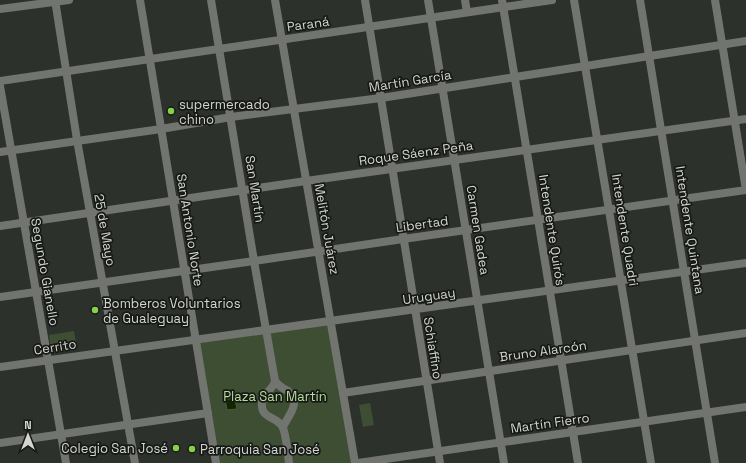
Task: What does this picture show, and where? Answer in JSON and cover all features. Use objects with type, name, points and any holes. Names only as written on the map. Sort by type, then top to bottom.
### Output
[{"type":"street","points":[[0,9],[69,0]]},
{"type":"street","name":"San Antonio Norte","points":[[140,0],[184,271],[197,339],[216,463]]},
{"type":"street","name":"San Martín","points":[[211,0],[275,382]]},
{"type":"street","name":"Melitón Juárez","points":[[275,0],[355,463]]},
{"type":"street","name":"Schiaffino","points":[[365,0],[440,463]]},
{"type":"street","name":"Carmen Gadea","points":[[428,0],[504,463]]},
{"type":"street","points":[[465,0],[467,12]]},
{"type":"street","name":"Paraná","points":[[0,81],[431,18],[503,4],[552,0]]},
{"type":"street","name":"Intendente Quadri","points":[[574,0],[651,463]]},
{"type":"street","name":"Intendente Quintana","points":[[640,0],[715,463]]},
{"type":"street","points":[[715,0],[746,190]]},
{"type":"street","name":"25 de Mayo","points":[[55,1],[77,140],[135,463]]},
{"type":"street","name":"Intendente Quirós","points":[[503,4],[578,463]]},
{"type":"street","name":"Martín García","points":[[0,152],[230,118],[381,98],[746,41]]},
{"type":"street","name":"Segundo Gianello","points":[[0,86],[66,463]]},
{"type":"street","name":"Roque Sáenz Peña","points":[[0,226],[746,119]]},
{"type":"street","name":"Libertad","points":[[0,297],[746,190]]},
{"type":"street","name":"Uruguay","points":[[114,350],[746,264]]},
{"type":"street","name":"Bruno Alarcón","points":[[343,393],[746,333]]},
{"type":"street","name":"Cerrito","points":[[0,367],[114,350]]},
{"type":"street","points":[[275,382],[278,386],[288,391],[294,400],[293,410],[283,427]]},
{"type":"street","points":[[275,382],[274,387],[263,398],[263,409],[265,414],[283,427],[289,463]]},
{"type":"street","name":"Martín Fierro","points":[[358,463],[746,407]]},
{"type":"street","points":[[0,443],[208,413]]},
{"type":"green space","name":"Plaza San Martín","points":[[330,321],[355,463],[216,463],[197,339]]},
{"type":"green space","points":[[74,331],[77,349],[51,353],[49,335]]},
{"type":"green space","points":[[370,403],[374,425],[363,427],[359,405]]},
{"type":"shaded area","points":[[225,399],[235,399],[237,409],[227,410]]},
{"type":"place","name":"supermercado chino","points":[[171,111]]},
{"type":"place","name":"Bomberos Voluntarios de Gualeguay","points":[[95,310]]},
{"type":"place","name":"Colegio San José","points":[[176,448]]},
{"type":"place","name":"Parroquia San José","points":[[192,449]]}]
